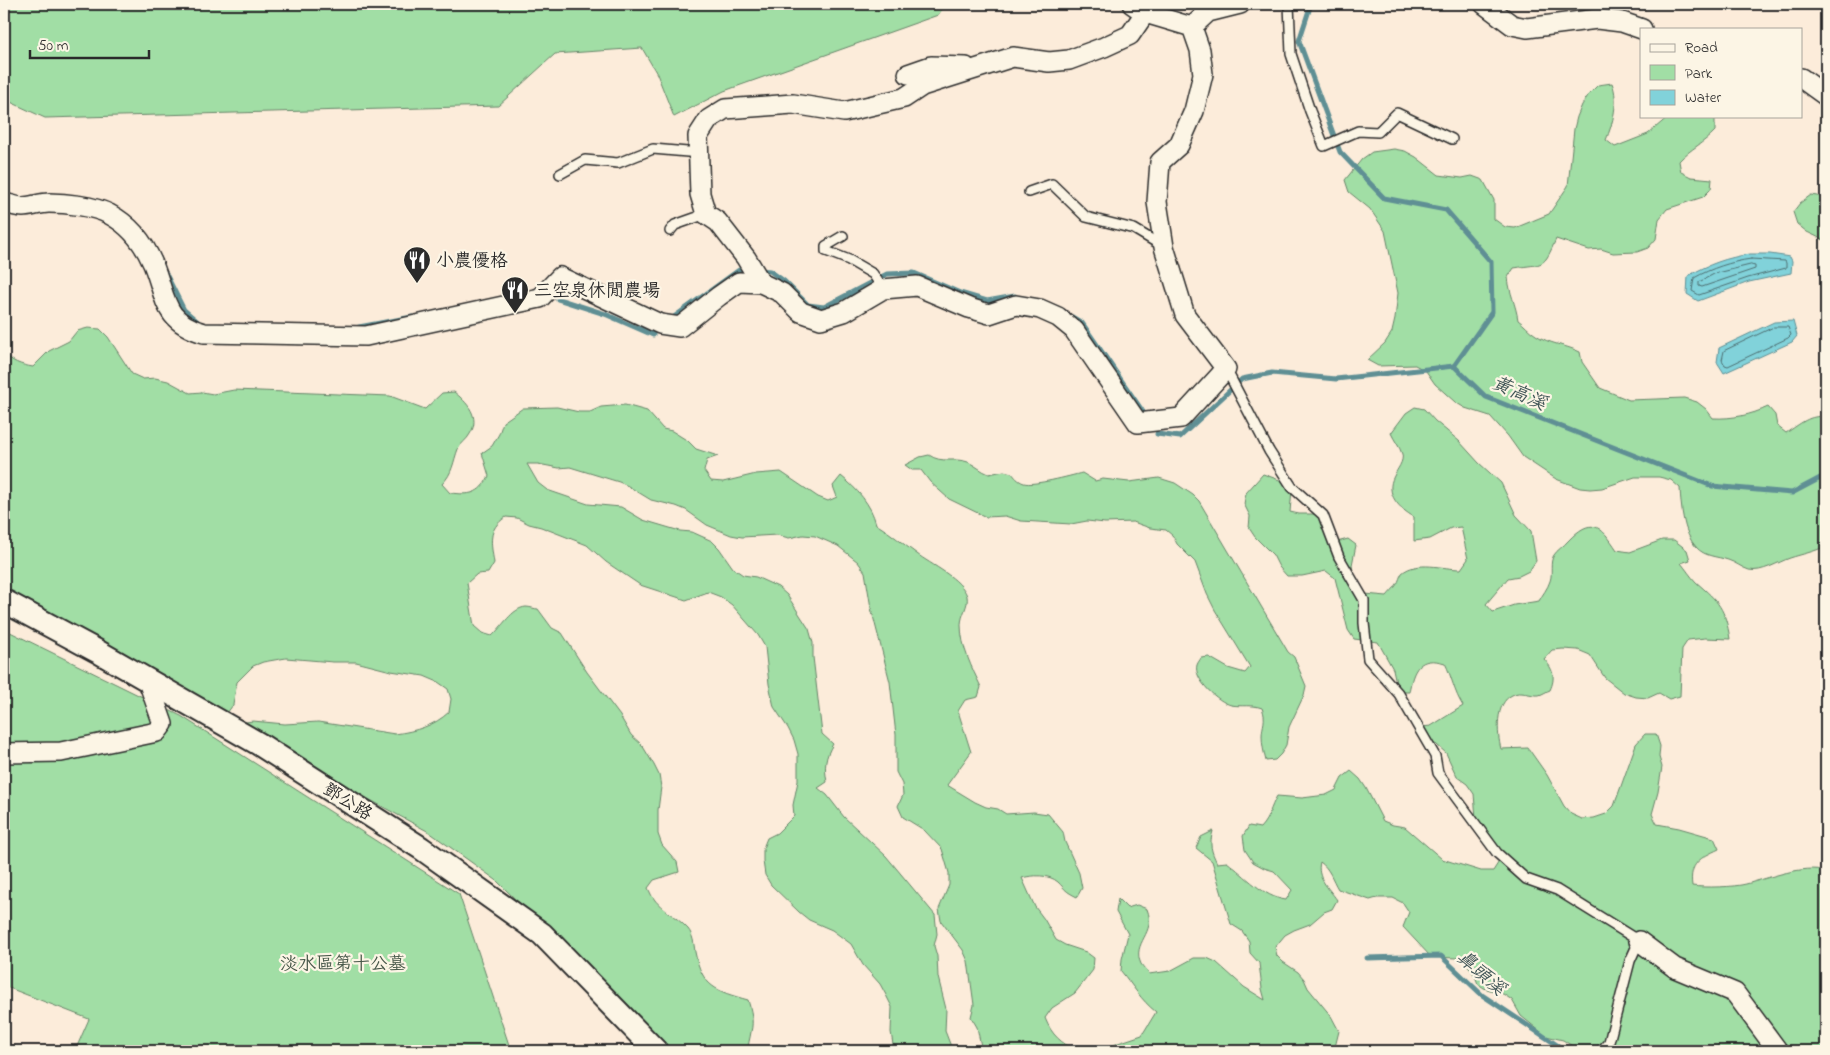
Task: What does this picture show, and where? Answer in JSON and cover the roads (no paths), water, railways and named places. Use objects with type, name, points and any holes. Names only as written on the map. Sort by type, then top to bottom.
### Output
[{"type":"street","points":[[1192,27],[1208,12],[1240,4]]},
{"type":"street","points":[[1484,4],[1512,25],[1527,28],[1597,20],[1622,22],[1640,28]]},
{"type":"street","points":[[762,283],[746,258],[718,222],[706,214],[700,194],[698,136],[709,119],[725,109],[793,104],[844,112],[904,98],[922,86],[1013,56],[1049,62],[1069,60],[1130,36],[1138,8],[1192,27]]},
{"type":"street","points":[[4,203],[24,207],[48,203],[89,207],[107,213],[125,224],[141,241],[153,264],[165,301],[176,319],[188,329],[204,333],[366,336],[540,298],[560,277],[660,324],[680,327],[739,282],[762,283],[782,293],[801,312],[821,319],[844,312],[883,289],[917,286],[969,308],[989,314],[1016,305],[1040,309],[1058,317],[1074,330],[1138,423],[1182,418],[1226,369],[1185,315],[1164,247],[1156,202],[1160,162],[1179,145],[1194,111],[1203,74],[1200,50],[1192,27]]},
{"type":"street","points":[[908,74],[931,66],[980,68]]},
{"type":"street","points":[[1802,79],[1826,96]]},
{"type":"street","name":"鄧公路","points":[[4,601],[259,744],[421,848],[542,934],[656,1051]]},
{"type":"street","points":[[4,754],[61,752],[157,732],[164,724],[148,681]]},
{"type":"street","points":[[1639,941],[1674,968],[1735,993],[1778,1051]]},
{"type":"lane","points":[[1289,4],[1291,54],[1310,112],[1324,146],[1358,131],[1378,132],[1397,113],[1452,139]]},
{"type":"lane","points":[[560,174],[585,160],[618,164],[653,149],[698,153]]},
{"type":"lane","points":[[1029,192],[1052,184],[1086,217],[1134,229],[1164,247]]},
{"type":"lane","points":[[670,231],[675,225],[706,214]]},
{"type":"lane","points":[[844,236],[826,246],[826,251],[849,260],[873,274],[883,289]]},
{"type":"lane","points":[[1226,369],[1269,451],[1292,487],[1323,515],[1339,557],[1364,600],[1364,623],[1368,659],[1399,694],[1435,756],[1438,773],[1497,853],[1526,878],[1557,890],[1639,941],[1630,961],[1609,1042],[1601,1051]]},
{"type":"water","points":[[1750,254],[1790,257],[1792,261],[1791,273],[1749,282],[1698,301],[1687,294],[1688,276],[1718,262]]},
{"type":"water","points":[[1793,321],[1797,336],[1792,342],[1724,373],[1717,362],[1719,348],[1774,322]]},
{"type":"waterway","name":"黃高溪","points":[[1311,4],[1299,41],[1340,152],[1384,198],[1446,210],[1491,262],[1492,312],[1454,366]]},
{"type":"waterway","points":[[674,317],[739,270],[748,270]]},
{"type":"waterway","points":[[759,270],[770,271],[784,281],[808,305],[824,307],[887,274],[914,273],[960,293],[987,301],[1015,296]]},
{"type":"waterway","points":[[165,272],[184,310],[198,322]]},
{"type":"waterway","points":[[558,299],[605,314],[653,335]]},
{"type":"waterway","points":[[359,327],[412,317]]},
{"type":"waterway","points":[[1072,317],[1082,323],[1143,412]]},
{"type":"waterway","name":"黃高溪","points":[[1454,366],[1486,397],[1712,486],[1792,493],[1826,475]]},
{"type":"waterway","points":[[1157,434],[1180,437],[1242,379],[1272,373],[1336,379],[1454,366]]},
{"type":"waterway","name":"鼻頭溪","points":[[1367,958],[1441,956],[1482,995],[1566,1051]]},
{"type":"place","name":"小農優格","points":[[417,284]]},
{"type":"place","name":"三空泉休閒農場","points":[[515,314]]},
{"type":"park label","name":"淡水區第十公墓","points":[[343,963]]}]
